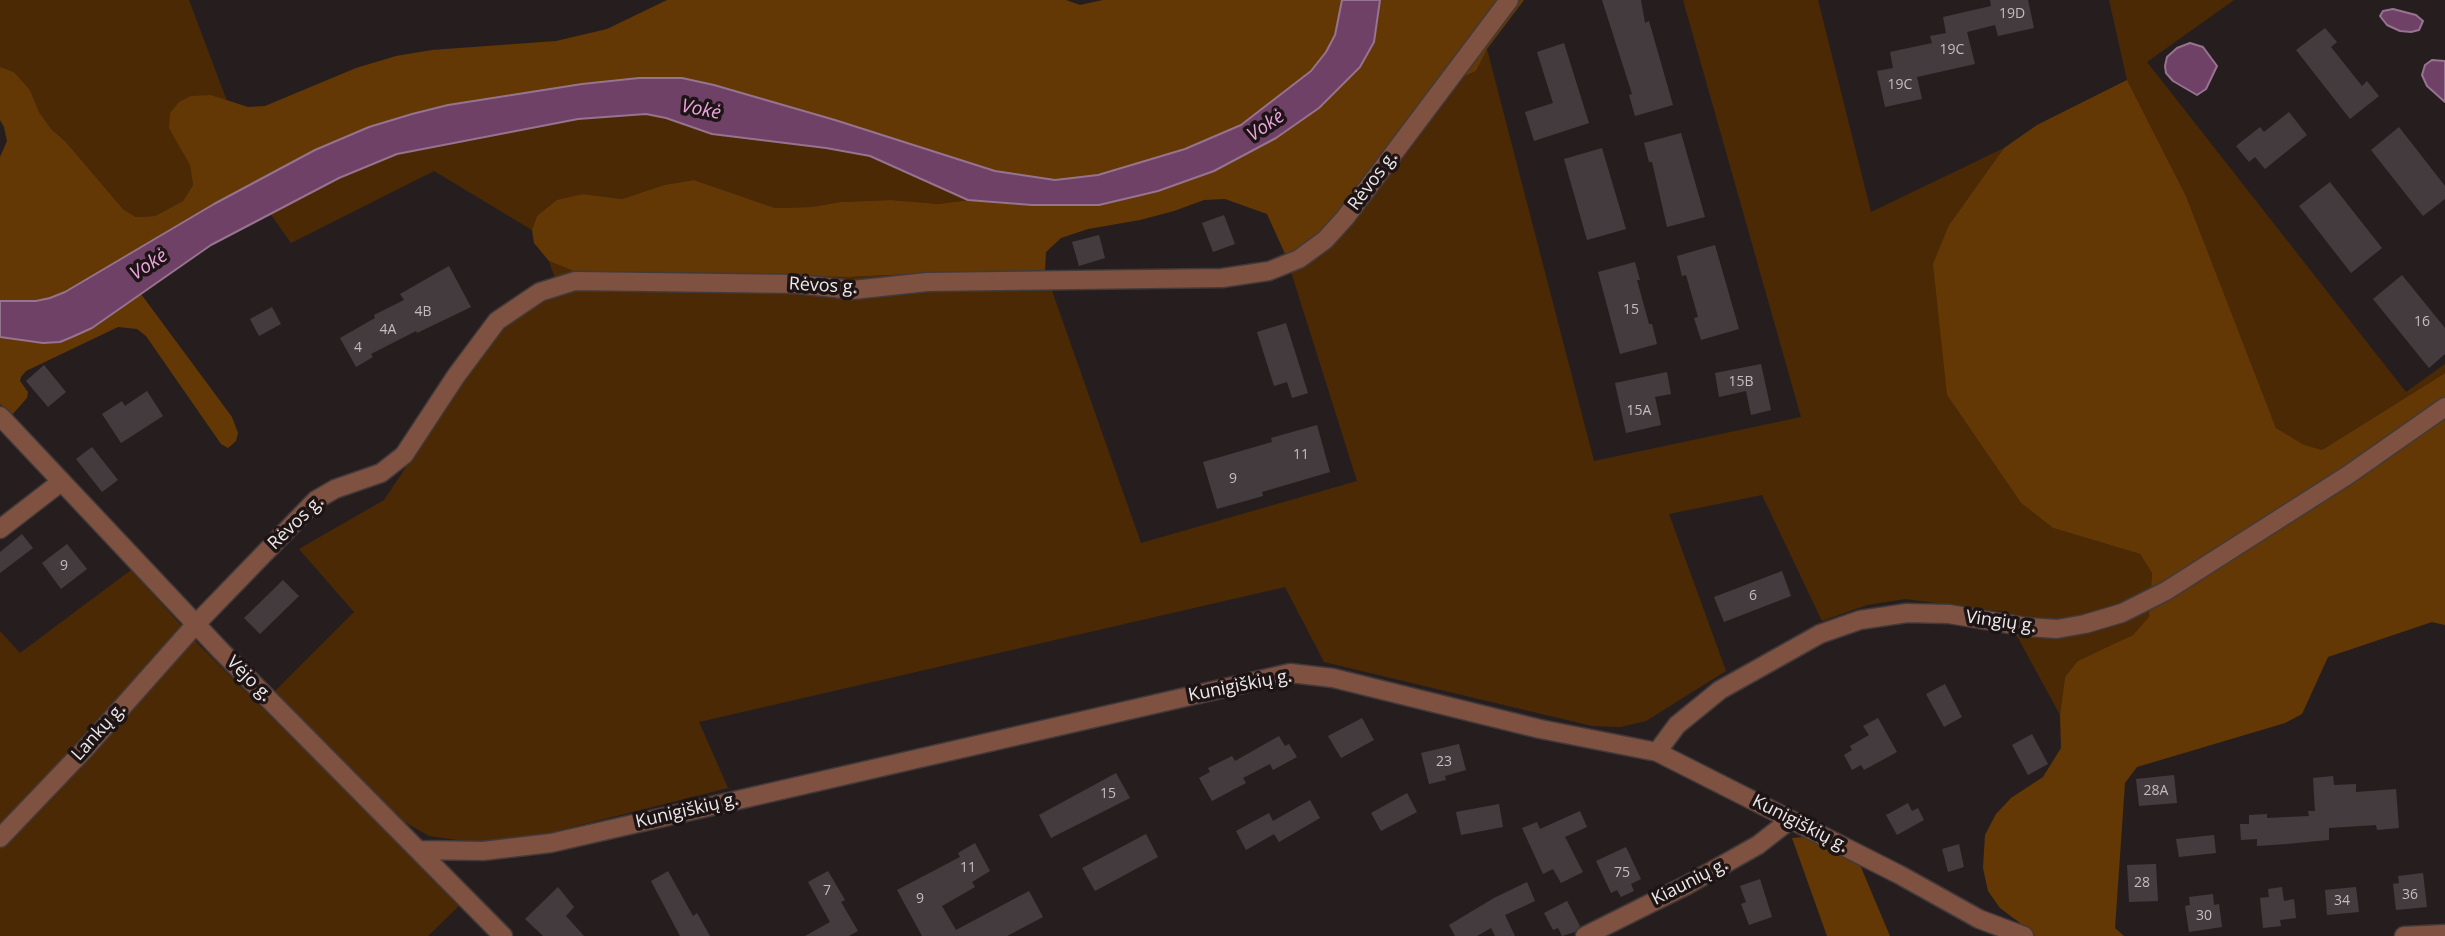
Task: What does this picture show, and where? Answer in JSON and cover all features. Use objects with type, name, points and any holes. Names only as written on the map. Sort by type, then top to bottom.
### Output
[{"type":"street","name":"Rėvos g.","points":[[196,624],[316,500],[335,489],[381,473],[404,455],[463,365],[497,321],[540,292],[575,281],[796,284],[853,290],[927,282],[1222,278],[1269,271],[1298,259],[1325,240],[1345,218],[1509,0]]},
{"type":"street","name":"Vingių g.","points":[[1657,752],[1677,725],[1720,690],[1821,634],[1860,620],[1906,613],[1949,614],[2027,627],[2057,629],[2122,613],[2166,591],[2348,475],[2445,407]]},
{"type":"street","name":"Vėjo g.","points":[[0,416],[196,624],[503,936]]},
{"type":"street","points":[[0,529],[61,482]]},
{"type":"street","name":"Lankų g.","points":[[0,838],[196,624]]},
{"type":"street","name":"Kunigiškių g.","points":[[420,850],[483,851],[551,843],[1290,673],[1333,678],[1540,729],[1657,752],[1900,875],[1979,919],[2024,936]]},
{"type":"street","name":"Kiaunių g.","points":[[1585,936],[1758,845],[1790,820]]},
{"type":"street","points":[[2404,936],[2445,934]]},
{"type":"shaded area","points":[[0,0],[189,0],[227,101],[211,95],[181,147],[190,165],[193,185],[183,201],[155,216],[136,217],[123,209],[65,141],[51,129],[39,112],[30,90],[14,72],[0,67]]},
{"type":"shaded area","points":[[667,0],[1066,0],[1080,5],[1103,0],[1342,0],[1335,35],[1311,71],[1241,125],[1185,149],[1098,175],[1055,180],[994,171],[835,120],[682,78],[639,78],[582,84],[448,105],[369,127],[315,150],[214,204],[65,292],[36,301],[0,301],[0,157],[7,141],[0,120],[0,67],[14,72],[30,90],[39,112],[51,129],[65,141],[123,209],[136,217],[155,216],[183,201],[193,185],[190,165],[169,128],[170,113],[179,102],[191,96],[211,95],[248,107],[265,106],[356,68],[396,56],[432,50],[556,41],[607,29]]},
{"type":"shaded area","points":[[1380,0],[1524,0],[1487,49],[1476,71],[1432,91],[1351,198],[1319,235],[1286,256],[1267,214],[1225,199],[1204,200],[1174,211],[1088,229],[1061,238],[1046,252],[1045,271],[848,277],[576,272],[549,261],[534,243],[532,230],[537,216],[557,200],[583,194],[622,199],[664,185],[694,180],[775,208],[891,200],[939,204],[968,200],[1032,205],[1099,205],[1158,191],[1214,171],[1276,138],[1319,108],[1360,67],[1374,42]]},
{"type":"shaded area","points":[[1683,0],[1818,0],[1871,212],[2004,148],[1949,225],[1947,395],[2021,503],[2053,528],[2140,554],[2152,573],[2150,617],[2133,635],[2111,646],[2065,677],[2060,715],[2004,612],[1905,599],[1867,605],[1822,621],[1762,495],[1669,514],[1726,671],[1646,721],[1620,727],[1592,726],[1324,662],[1285,587],[699,722],[728,788],[537,836],[478,843],[429,836],[405,822],[273,693],[354,612],[299,549],[384,500],[463,382],[506,326],[540,299],[560,293],[549,261],[576,272],[848,277],[1045,271],[1141,543],[1357,481],[1286,256],[1432,91],[1476,71],[1487,49],[1594,461],[1801,417]]},
{"type":"shaded area","points":[[2109,0],[2234,0],[2147,62],[2406,392],[2445,364],[2445,373],[2322,450],[2304,446],[2276,428],[2186,196],[2127,80]]},
{"type":"shaded area","points":[[2127,80],[2186,196],[2276,428],[2304,445],[2322,450],[2445,373],[2445,625],[2432,622],[2328,657],[2302,714],[2285,723],[2137,767],[2125,783],[2115,928],[2124,936],[2009,936],[2020,923],[2000,908],[1988,891],[1983,868],[1985,835],[1996,814],[2011,798],[2043,777],[2061,748],[2060,715],[2065,677],[2078,661],[2133,635],[2149,617],[2152,573],[2140,554],[2053,528],[2021,503],[1947,395],[1933,264],[1949,225],[2004,148],[2037,125]]},
{"type":"shaded area","points":[[646,114],[712,134],[870,156],[968,200],[939,204],[891,200],[840,202],[812,207],[775,208],[694,180],[664,185],[622,199],[583,194],[537,216],[532,230],[434,171],[291,243],[269,212],[397,154],[578,119]]},
{"type":"shaded area","points":[[141,294],[232,417],[238,433],[236,441],[228,448],[221,444],[146,336],[137,329],[118,327],[26,371],[20,381],[28,392],[27,398],[11,416],[0,404],[0,337],[43,343],[60,342],[92,328]]},
{"type":"shaded area","points":[[131,570],[201,647],[462,903],[428,936],[0,936],[0,631],[20,653]]},
{"type":"shaded area","points":[[1804,837],[1860,865],[1890,936],[1827,936],[1792,838]]},
{"type":"water","name":"Vokė","points":[[1342,0],[1380,0],[1374,42],[1360,67],[1319,108],[1276,138],[1214,171],[1158,191],[1099,205],[1032,205],[968,200],[870,156],[712,134],[646,114],[578,119],[397,154],[339,178],[211,245],[92,328],[60,342],[43,343],[0,337],[0,301],[36,301],[65,292],[214,204],[315,150],[369,127],[412,114],[448,105],[582,84],[639,78],[682,78],[835,120],[995,171],[1055,180],[1098,175],[1185,149],[1241,125],[1311,71],[1335,35]]},
{"type":"water","points":[[2393,9],[2416,15],[2423,21],[2419,30],[2400,31],[2387,25],[2380,16],[2383,11]]},
{"type":"water","points":[[2190,43],[2203,47],[2217,66],[2206,89],[2197,95],[2173,81],[2166,73],[2165,66],[2167,57],[2177,48]]},
{"type":"water","points":[[2432,60],[2445,61],[2445,102],[2427,86],[2422,75],[2425,65]]},
{"type":"building","points":[[1602,0],[1641,0],[1645,23],[1649,21],[1673,105],[1635,116],[1629,95],[1632,94]]},
{"type":"building","points":[[1990,0],[2028,0],[2034,28],[1998,36],[1995,25],[1967,32],[1975,64],[1917,77],[1922,99],[1885,107],[1877,71],[1893,68],[1890,52],[1932,43],[1930,36],[1946,33],[1943,17],[1991,6]]},
{"type":"building","points":[[2325,28],[2337,42],[2331,47],[2362,86],[2367,81],[2379,96],[2350,119],[2296,50]]},
{"type":"building","points":[[1564,43],[1589,123],[1534,141],[1525,112],[1553,103],[1537,52]]},
{"type":"building","points":[[2289,112],[2307,135],[2265,169],[2255,157],[2249,162],[2236,146],[2260,127],[2264,132]]},
{"type":"building","points":[[2399,127],[2445,186],[2445,199],[2423,216],[2371,150]]},
{"type":"building","points":[[1681,133],[1705,217],[1667,227],[1652,162],[1649,162],[1644,143]]},
{"type":"building","points":[[1602,148],[1626,229],[1587,240],[1564,159]]},
{"type":"building","points":[[2330,182],[2382,248],[2351,273],[2299,206]]},
{"type":"building","points":[[1224,215],[1235,244],[1213,252],[1202,223]]},
{"type":"building","points":[[1099,235],[1105,258],[1079,266],[1072,242]]},
{"type":"building","points":[[1715,245],[1739,329],[1701,340],[1694,318],[1698,317],[1686,275],[1682,276],[1677,256]]},
{"type":"building","points":[[1635,262],[1640,280],[1637,280],[1657,344],[1620,354],[1598,272]]},
{"type":"building","points":[[449,266],[471,307],[371,354],[373,357],[356,367],[340,338],[375,318],[374,315],[404,300],[400,294]]},
{"type":"building","points":[[2402,275],[2445,328],[2445,354],[2429,368],[2373,299]]},
{"type":"building","points":[[272,307],[281,324],[259,336],[250,319]]},
{"type":"building","points":[[1286,323],[1308,393],[1292,398],[1287,382],[1274,386],[1257,332]]},
{"type":"building","points":[[1761,364],[1771,410],[1751,415],[1746,391],[1719,397],[1715,373]]},
{"type":"building","points":[[44,365],[66,392],[48,407],[26,381]]},
{"type":"building","points":[[1667,372],[1671,394],[1655,397],[1661,425],[1626,433],[1615,383]]},
{"type":"building","points":[[147,391],[163,416],[121,443],[102,414],[122,401],[125,406]]},
{"type":"building","points":[[1317,425],[1330,472],[1262,492],[1263,496],[1217,509],[1203,462],[1272,442],[1271,438]]},
{"type":"building","points":[[92,447],[118,480],[102,492],[76,459]]},
{"type":"building","points":[[22,534],[33,548],[0,573],[0,552]]},
{"type":"building","points":[[67,544],[87,569],[61,589],[42,563]]},
{"type":"building","points":[[1782,571],[1791,596],[1724,622],[1714,597]]},
{"type":"building","points":[[283,580],[299,596],[260,634],[244,618]]},
{"type":"building","points":[[1945,684],[1962,717],[1944,727],[1926,694]]},
{"type":"building","points":[[1362,718],[1374,740],[1341,758],[1328,736]]},
{"type":"building","points":[[1878,718],[1897,752],[1864,770],[1861,765],[1852,770],[1844,755],[1852,750],[1850,746],[1869,735],[1863,726]]},
{"type":"building","points":[[2032,734],[2048,764],[2028,775],[2012,745]]},
{"type":"building","points":[[1279,736],[1285,746],[1289,744],[1297,757],[1273,770],[1270,764],[1243,778],[1246,783],[1212,801],[1199,778],[1210,772],[1208,768],[1232,756],[1235,761]]},
{"type":"building","points":[[1459,744],[1466,770],[1445,776],[1446,780],[1429,784],[1421,753]]},
{"type":"building","points":[[1116,773],[1130,798],[1051,838],[1039,815]]},
{"type":"building","points":[[2174,775],[2177,803],[2139,806],[2136,779]]},
{"type":"building","points":[[2333,776],[2334,785],[2356,784],[2356,792],[2396,789],[2399,828],[2377,830],[2376,825],[2329,828],[2329,840],[2286,844],[2257,846],[2257,839],[2241,840],[2240,824],[2249,824],[2249,815],[2267,814],[2267,818],[2309,816],[2308,811],[2315,811],[2313,778]]},
{"type":"building","points":[[1407,793],[1417,812],[1381,831],[1371,813]]},
{"type":"building","points":[[1310,800],[1320,818],[1279,842],[1274,834],[1246,850],[1236,831],[1269,813],[1273,821]]},
{"type":"building","points":[[1908,803],[1912,811],[1918,808],[1924,820],[1897,835],[1886,815]]},
{"type":"building","points":[[1499,804],[1503,827],[1461,835],[1456,812]]},
{"type":"building","points":[[1580,811],[1587,827],[1565,837],[1583,872],[1561,883],[1553,869],[1543,874],[1522,828],[1537,822],[1540,829]]},
{"type":"building","points":[[1146,834],[1158,857],[1095,891],[1082,868]]},
{"type":"building","points":[[2214,835],[2216,853],[2179,857],[2176,839]]},
{"type":"building","points":[[975,843],[990,871],[972,882],[975,887],[942,906],[956,930],[1029,891],[1043,917],[1007,936],[922,936],[897,890],[960,857],[958,853]]},
{"type":"building","points":[[1959,844],[1964,867],[1948,872],[1942,849]]},
{"type":"building","points":[[1626,847],[1641,879],[1631,884],[1634,891],[1621,897],[1617,890],[1611,893],[1596,861]]},
{"type":"building","points":[[2156,864],[2158,901],[2129,902],[2127,865]]},
{"type":"building","points":[[668,871],[693,916],[697,913],[710,936],[680,936],[651,881]]},
{"type":"building","points":[[828,871],[845,900],[841,902],[858,931],[849,936],[805,936],[830,922],[808,882]]},
{"type":"building","points":[[2423,873],[2427,907],[2396,910],[2393,884],[2399,883],[2398,876]]},
{"type":"building","points":[[1760,879],[1772,917],[1749,925],[1741,904],[1746,902],[1740,886]]},
{"type":"building","points":[[1527,882],[1535,901],[1505,915],[1515,936],[1495,936],[1491,928],[1477,936],[1455,936],[1449,925]]},
{"type":"building","points":[[558,887],[574,907],[566,916],[584,936],[543,936],[525,919]]},
{"type":"building","points":[[2282,887],[2284,901],[2294,899],[2296,918],[2280,920],[2281,926],[2263,928],[2260,898],[2269,897],[2268,889]]},
{"type":"building","points":[[2356,887],[2359,912],[2327,915],[2325,890]]},
{"type":"building","points":[[2213,894],[2214,905],[2219,904],[2222,927],[2189,932],[2185,906],[2190,905],[2189,897]]},
{"type":"building","points":[[1567,901],[1580,926],[1575,932],[1562,936],[1558,928],[1553,930],[1544,913]]}]
